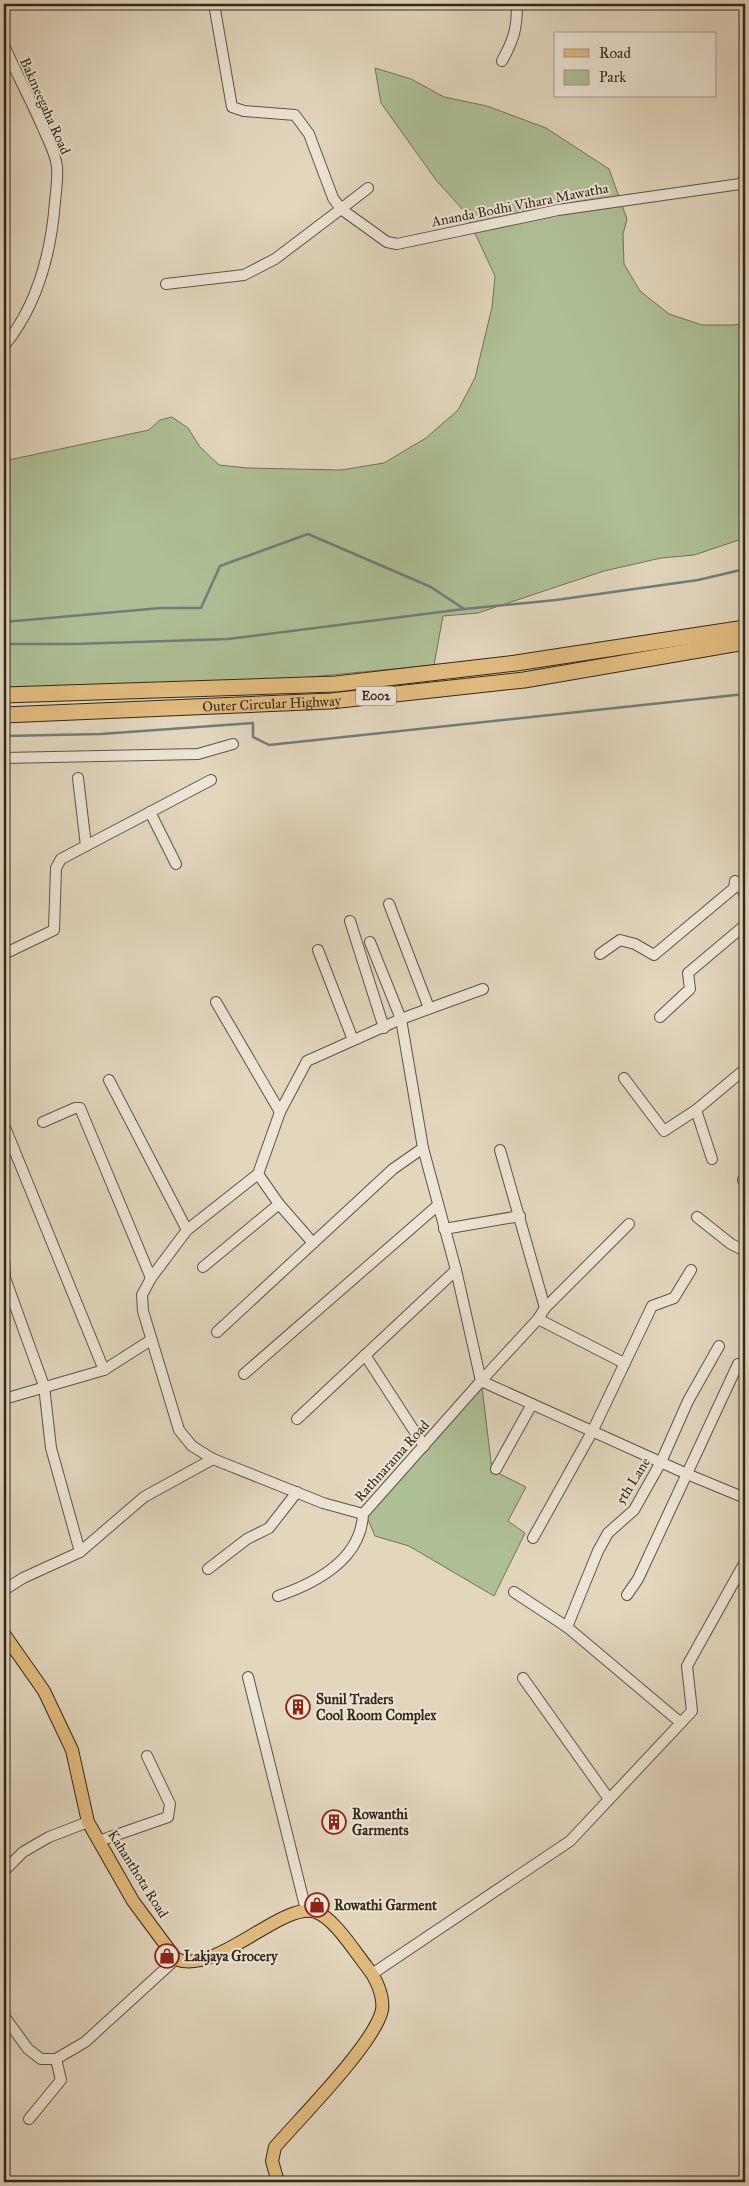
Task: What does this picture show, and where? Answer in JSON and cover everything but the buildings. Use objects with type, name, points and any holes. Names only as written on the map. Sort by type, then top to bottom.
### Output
[{"type":"highway","name":"Outer Circular Highway","points":[[4,695],[336,684],[516,662],[745,628]]},
{"type":"highway","name":"Outer Circular Highway","points":[[4,714],[331,701],[524,680],[745,642]]},
{"type":"main road","name":"Kahanthota Road","points":[[4,1634],[44,1691],[72,1750],[88,1822],[134,1901],[176,1959]]},
{"type":"main road","points":[[176,1959],[184,1962],[218,1955],[284,1918],[306,1910],[317,1912],[331,1923],[372,1974],[380,1993],[382,2009],[374,2029],[356,2054],[275,2147],[272,2161],[278,2182]]},
{"type":"street","points":[[214,4],[232,106],[244,111],[295,115],[308,134],[333,198],[341,209]]},
{"type":"street","points":[[502,61],[514,40],[517,26],[517,4]]},
{"type":"street","name":"Bakmeegaha Road","points":[[4,45],[34,106],[57,166],[53,227],[46,263],[26,313],[4,346]]},
{"type":"street","name":"Ananda Bodhi Vihara Mawatha","points":[[341,209],[387,242],[397,244],[558,210],[740,184],[745,178]]},
{"type":"street","points":[[166,284],[244,274],[275,259],[368,188]]},
{"type":"street","points":[[4,758],[198,754],[233,744]]},
{"type":"street","points":[[78,778],[86,846]]},
{"type":"street","points":[[4,954],[54,930],[56,868],[62,859],[211,780]]},
{"type":"street","points":[[150,812],[176,864]]},
{"type":"street","points":[[600,954],[620,940],[636,944],[654,955],[734,888],[735,881],[741,886],[745,896]]},
{"type":"street","points":[[389,904],[429,1008]]},
{"type":"street","points":[[350,922],[384,1028]]},
{"type":"street","points":[[660,1017],[690,989],[688,973],[745,925]]},
{"type":"street","points":[[370,942],[401,1019],[423,1148],[437,1206],[456,1270],[481,1381],[592,1432],[745,1498]]},
{"type":"street","points":[[318,950],[353,1040]]},
{"type":"street","points":[[313,1243],[279,1204],[258,1174],[280,1112],[308,1061],[401,1019],[483,989]]},
{"type":"street","points":[[216,1002],[280,1112]]},
{"type":"street","points":[[624,1078],[664,1131],[696,1110],[745,1070]]},
{"type":"street","points":[[109,1080],[187,1230]]},
{"type":"street","points":[[43,1122],[75,1108],[80,1108],[151,1278]]},
{"type":"street","points":[[696,1110],[712,1158]]},
{"type":"street","points":[[4,1125],[104,1370]]},
{"type":"street","points":[[217,1332],[393,1169],[423,1148]]},
{"type":"street","points":[[500,1150],[545,1308]]},
{"type":"street","name":"Rathnarama Road","points":[[258,1174],[187,1230],[151,1278],[142,1295],[143,1311],[151,1340],[179,1430],[192,1446],[213,1460],[323,1503],[362,1514],[538,1319],[545,1308],[629,1224]]},
{"type":"street","points":[[203,1267],[279,1204]]},
{"type":"street","points":[[244,1374],[437,1206]]},
{"type":"street","points":[[444,1230],[520,1216]]},
{"type":"street","points":[[697,1217],[731,1244],[745,1251]]},
{"type":"street","points":[[4,1260],[5,1278],[44,1386],[51,1448],[80,1552]]},
{"type":"street","points":[[297,1419],[456,1270]]},
{"type":"street","points":[[533,1538],[592,1432],[652,1306],[674,1298],[691,1270]]},
{"type":"street","points":[[538,1319],[624,1364]]},
{"type":"street","points":[[4,1400],[44,1386],[104,1370],[151,1340]]},
{"type":"street","name":"5th Lane","points":[[567,1627],[608,1533],[634,1510],[661,1462],[688,1401],[718,1346]]},
{"type":"street","points":[[365,1355],[424,1446]]},
{"type":"street","points":[[627,1595],[638,1579],[738,1364]]},
{"type":"street","points":[[496,1469],[532,1404]]},
{"type":"street","points":[[4,1590],[23,1578],[80,1552],[144,1497],[213,1460]]},
{"type":"street","points":[[208,1568],[247,1539],[269,1528],[297,1492]]},
{"type":"street","points":[[278,1596],[306,1586],[332,1570],[354,1545],[362,1527],[362,1514]]},
{"type":"street","points":[[372,1974],[570,1841],[692,1711],[687,1666],[745,1562]]},
{"type":"street","points":[[514,1592],[567,1627],[681,1723]]},
{"type":"street","points":[[248,1677],[306,1910]]},
{"type":"street","points":[[524,1678],[609,1799]]},
{"type":"street","points":[[99,1840],[168,1817],[170,1804],[148,1756]]},
{"type":"street","points":[[4,1871],[23,1852],[49,1837],[88,1822]]},
{"type":"street","points":[[4,2016],[28,2049],[41,2059],[56,2059],[86,2042],[104,2028],[176,1959]]},
{"type":"street","points":[[29,2119],[61,2080],[56,2059]]},
{"type":"green space","points":[[375,68],[411,79],[444,97],[487,106],[546,128],[609,169],[627,219],[623,234],[624,264],[640,291],[669,314],[702,325],[745,323],[745,538],[694,555],[661,558],[604,571],[478,613],[443,616],[434,665],[300,678],[4,688],[4,461],[149,430],[160,420],[172,417],[188,428],[200,447],[219,465],[247,468],[341,470],[384,463],[426,438],[458,410],[475,378],[492,307],[495,276],[465,212],[436,180],[381,103]]},
{"type":"green space","points":[[482,1387],[492,1470],[526,1487],[508,1521],[525,1533],[494,1596],[409,1546],[375,1536],[367,1517]]},
{"type":"waterway","points":[[4,622],[161,608],[201,608],[220,566],[308,534],[431,587],[464,609]]},
{"type":"waterway","points":[[4,644],[74,644],[228,639],[464,609],[556,600],[698,580],[745,569]]},
{"type":"waterway","points":[[4,736],[101,734],[253,723],[253,737],[269,745],[745,694]]},
{"type":"place","name":"Sunil Traders Cool Room Complex","points":[[298,1707]]},
{"type":"place","name":"Rowanthi Garments","points":[[334,1822]]},
{"type":"place","name":"Rowathi Garment","points":[[317,1905]]},
{"type":"place","name":"Lakjaya Grocery","points":[[167,1956]]}]
